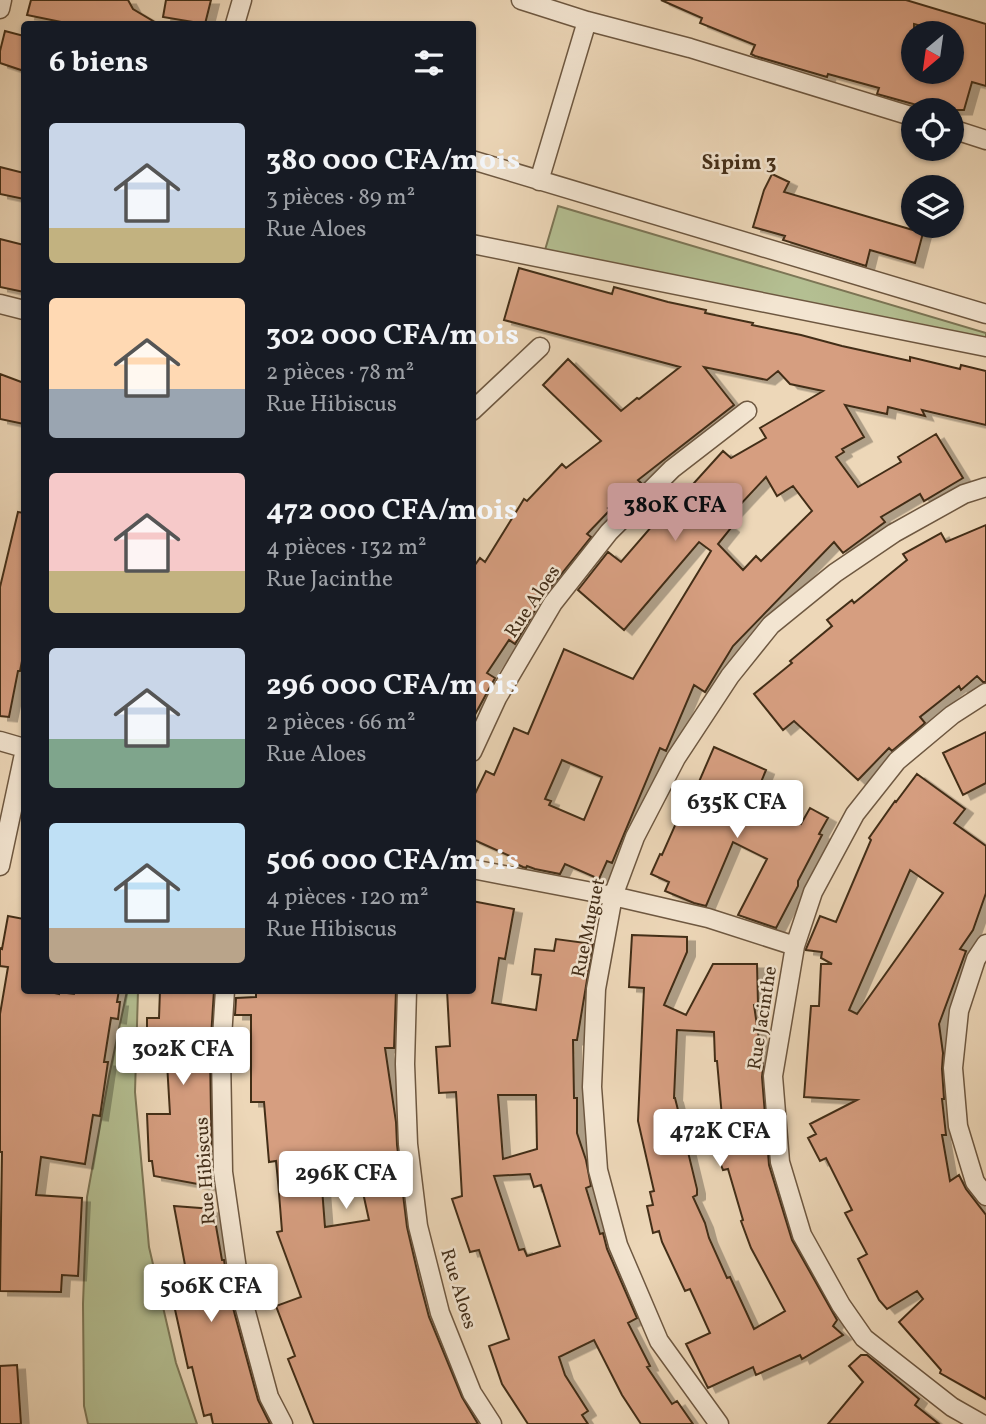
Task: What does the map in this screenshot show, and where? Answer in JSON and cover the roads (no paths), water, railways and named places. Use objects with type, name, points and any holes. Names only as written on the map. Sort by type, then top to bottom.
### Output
[{"type":"street","points":[[0,9],[2,0]]},
{"type":"street","points":[[236,21],[242,0]]},
{"type":"street","points":[[521,0],[586,21],[690,48],[901,113]]},
{"type":"street","points":[[539,181],[586,21]]},
{"type":"street","points":[[964,133],[986,140]]},
{"type":"street","points":[[476,161],[986,314]]},
{"type":"street","points":[[476,245],[986,348]]},
{"type":"street","points":[[0,304],[21,309]]},
{"type":"street","points":[[476,404],[540,346]]},
{"type":"street","name":"Rue Aloes","points":[[476,743],[497,698],[554,603],[609,531],[672,469],[747,411]]},
{"type":"street","name":"Rue Muguet","points":[[719,1424],[659,1342],[618,1245],[598,1170],[592,1087],[596,989],[614,896],[635,837],[676,758],[730,676],[771,625],[835,573],[894,533],[964,494],[986,487]]},
{"type":"street","name":"Rue Jacinthe","points":[[982,1424],[952,1407],[864,1338],[841,1305],[802,1235],[780,1162],[773,1076],[795,946],[813,892],[855,814],[897,761],[952,715],[986,693]]},
{"type":"street","points":[[0,741],[21,747]]},
{"type":"street","points":[[0,866],[21,768]]},
{"type":"street","points":[[476,870],[614,896],[708,918],[795,946]]},
{"type":"street","points":[[986,944],[976,959],[959,1011],[953,1068],[958,1126],[975,1182],[986,1196]]},
{"type":"street","name":"Rue Hibiscus","points":[[225,994],[221,1054],[223,1172],[240,1290],[269,1397],[283,1424]]},
{"type":"street","name":"Rue Aloes","points":[[407,994],[405,1065],[408,1144],[418,1226],[440,1313],[472,1393],[492,1424]]},
{"type":"district","name":"Sipim 3","points":[[739,163]]}]
